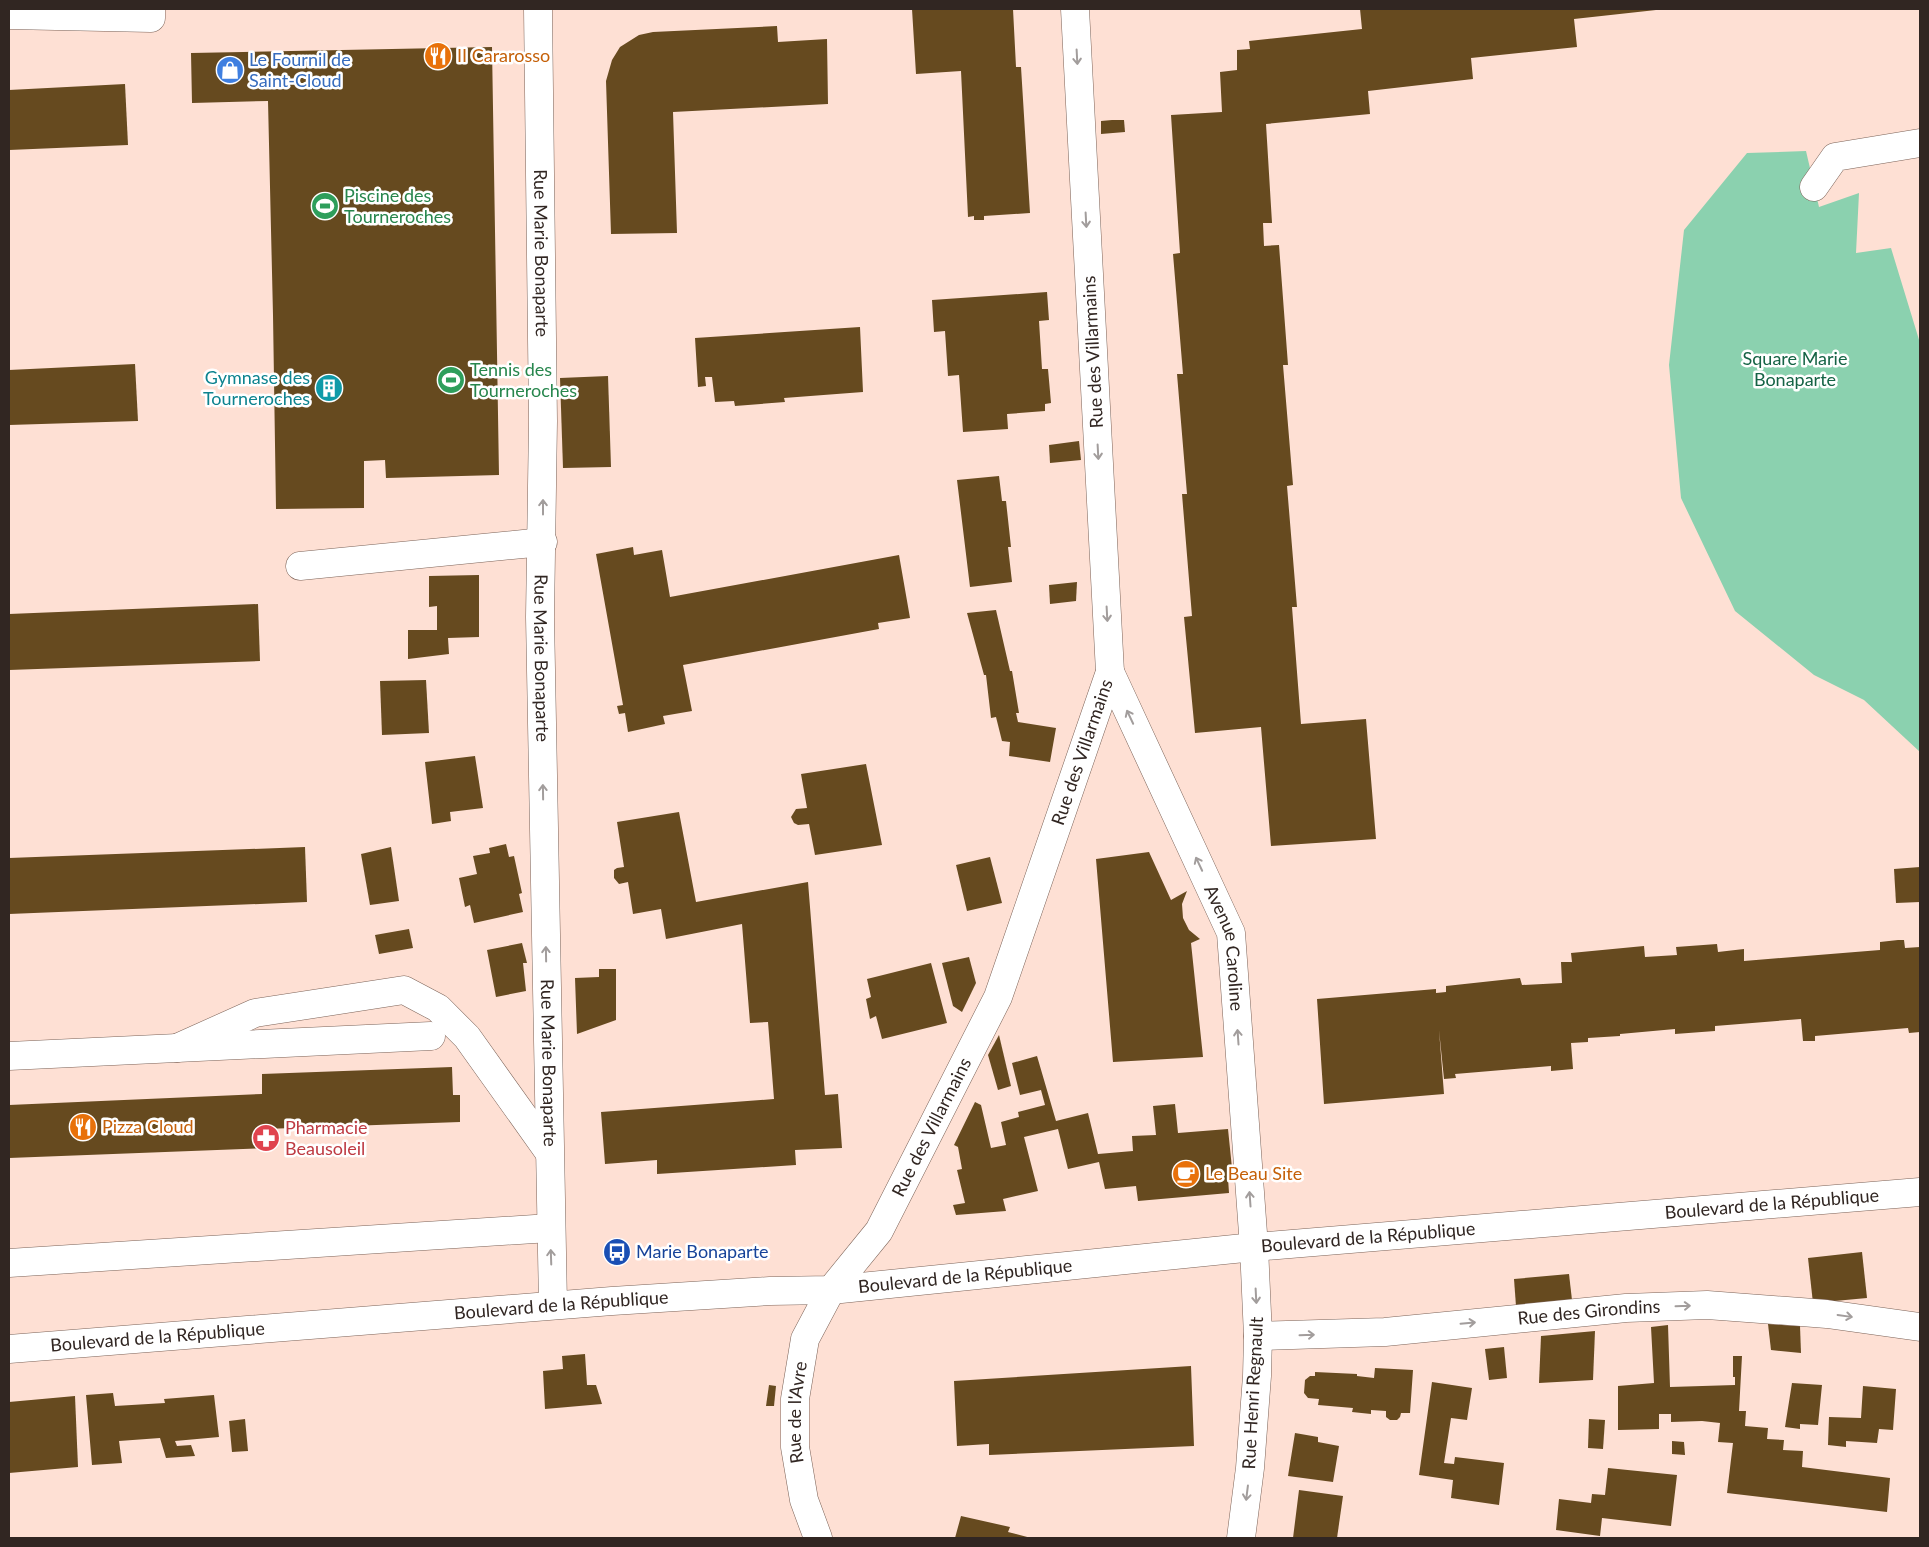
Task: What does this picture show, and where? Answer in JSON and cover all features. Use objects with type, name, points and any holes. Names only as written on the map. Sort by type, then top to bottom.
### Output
[{"type":"street","name":"Rue Marie Bonaparte","points":[[538,9],[543,402],[543,542],[540,617],[550,1228],[553,1305]]},
{"type":"street","name":"Rue des Villarmains","points":[[831,1290],[878,1231],[998,997],[1110,672],[1075,9]]},
{"type":"street","points":[[9,15],[151,13]]},
{"type":"street","points":[[1814,187],[1835,157],[1920,143]]},
{"type":"street","points":[[300,566],[543,542]]},
{"type":"street","name":"Avenue Caroline","points":[[1110,672],[1230,932],[1254,1248]]},
{"type":"street","points":[[177,1048],[255,1013],[404,990],[438,1008],[467,1037],[549,1152]]},
{"type":"street","points":[[9,1056],[431,1036]]},
{"type":"street","name":"Boulevard de la République","points":[[9,1349],[553,1305],[770,1291],[831,1290],[1254,1248],[1920,1192]]},
{"type":"street","points":[[9,1263],[550,1228]]},
{"type":"street","name":"Rue Henri Regnault","points":[[1241,1538],[1250,1468],[1257,1376],[1258,1336],[1254,1248]]},
{"type":"street","name":"Rue de l'Avre","points":[[818,1538],[804,1500],[795,1447],[795,1399],[805,1339],[831,1290]]},
{"type":"street","name":"Rue des Girondins","points":[[1258,1336],[1385,1332],[1626,1308],[1707,1305],[1827,1314],[1920,1327]]},
{"type":"green space","name":"Square Marie Bonaparte","points":[[1806,151],[1819,207],[1859,193],[1856,253],[1891,248],[1920,343],[1920,752],[1864,700],[1814,675],[1735,611],[1681,498],[1669,365],[1684,230],[1747,153]]},
{"type":"building","points":[[912,9],[1013,9],[1016,67],[1021,67],[1030,213],[984,216],[984,220],[974,220],[974,216],[968,217],[961,71],[916,74]]},
{"type":"building","points":[[1360,9],[1656,10],[1574,19],[1577,47],[1471,58],[1473,79],[1368,91],[1370,114],[1266,124],[1272,223],[1263,223],[1264,246],[1279,245],[1288,365],[1283,365],[1293,485],[1287,486],[1297,607],[1292,607],[1301,724],[1366,719],[1376,839],[1271,846],[1261,727],[1195,733],[1184,617],[1192,616],[1182,494],[1187,494],[1177,374],[1183,374],[1173,254],[1180,253],[1171,115],[1222,112],[1220,72],[1237,70],[1237,50],[1250,49],[1249,41],[1362,29]]},
{"type":"building","points":[[777,26],[778,42],[827,39],[828,104],[673,112],[677,233],[611,234],[606,81],[612,60],[620,47],[639,35],[653,32]]},
{"type":"building","points":[[492,47],[499,475],[386,478],[385,460],[364,461],[364,508],[276,509],[268,101],[192,103],[191,53]]},
{"type":"building","points":[[125,84],[128,145],[9,150],[9,90]]},
{"type":"building","points":[[1124,120],[1125,132],[1101,134],[1101,121]]},
{"type":"building","points":[[1047,292],[1049,320],[1039,321],[1042,369],[1048,369],[1051,403],[1045,404],[1045,411],[1007,414],[1008,429],[963,432],[959,375],[948,376],[945,331],[934,332],[932,300]]},
{"type":"building","points":[[860,327],[863,392],[784,398],[785,402],[735,406],[734,401],[715,402],[712,377],[705,377],[706,386],[698,387],[695,338]]},
{"type":"building","points":[[135,364],[138,421],[9,425],[9,370]]},
{"type":"building","points":[[608,376],[611,467],[563,468],[560,378]]},
{"type":"building","points":[[1079,441],[1081,460],[1050,463],[1049,445]]},
{"type":"building","points":[[999,476],[1002,501],[1006,501],[1011,547],[1008,547],[1012,582],[970,587],[957,480]]},
{"type":"building","points":[[633,547],[634,555],[662,550],[670,597],[899,555],[910,618],[878,623],[879,629],[683,665],[692,711],[663,716],[665,724],[628,732],[625,713],[619,714],[617,706],[623,705],[596,554]]},
{"type":"building","points":[[479,575],[479,637],[448,638],[449,654],[408,659],[408,630],[437,630],[437,606],[429,607],[429,576]]},
{"type":"building","points":[[1077,582],[1076,601],[1050,604],[1049,585]]},
{"type":"building","points":[[258,604],[260,661],[9,670],[9,614]]},
{"type":"building","points":[[996,610],[1010,671],[1012,671],[1019,713],[1016,713],[1018,722],[1056,728],[1050,762],[1009,756],[1010,742],[1002,741],[996,717],[991,718],[986,675],[984,675],[967,613]]},
{"type":"building","points":[[426,680],[429,733],[382,735],[380,681]]},
{"type":"building","points":[[475,756],[483,808],[450,812],[451,821],[432,824],[425,762]]},
{"type":"building","points":[[866,764],[882,845],[815,855],[809,824],[798,825],[794,823],[791,817],[796,809],[807,808],[801,774]]},
{"type":"building","points":[[679,812],[696,902],[808,882],[825,1095],[838,1094],[842,1148],[795,1150],[796,1165],[657,1174],[657,1160],[605,1164],[601,1112],[774,1099],[768,1022],[750,1023],[742,924],[666,939],[661,909],[633,914],[628,882],[619,884],[614,878],[614,870],[624,867],[617,822]]},
{"type":"building","points":[[506,844],[509,857],[514,856],[522,893],[519,894],[523,912],[474,923],[470,905],[465,907],[459,878],[477,874],[473,856],[490,853],[489,848]]},
{"type":"building","points":[[305,847],[307,902],[9,914],[9,858]]},
{"type":"building","points":[[391,847],[399,901],[370,905],[361,854]]},
{"type":"building","points":[[1149,852],[1171,900],[1187,891],[1182,904],[1183,918],[1189,930],[1200,939],[1191,943],[1203,1057],[1113,1062],[1096,859]]},
{"type":"building","points":[[990,857],[1002,903],[967,911],[956,865]]},
{"type":"building","points":[[1920,867],[1920,902],[1896,903],[1894,869]]},
{"type":"building","points":[[409,929],[413,948],[379,954],[375,935]]},
{"type":"building","points":[[1904,940],[1905,948],[1920,947],[1920,1032],[1909,1033],[1908,1028],[1815,1036],[1815,1041],[1803,1041],[1801,1019],[1715,1026],[1715,1031],[1675,1034],[1675,1029],[1620,1034],[1620,1036],[1588,1038],[1588,1042],[1571,1043],[1573,1069],[1551,1071],[1551,1066],[1455,1074],[1456,1078],[1444,1079],[1439,1030],[1444,1094],[1324,1104],[1317,999],[1436,989],[1436,993],[1446,992],[1446,986],[1520,978],[1522,985],[1562,983],[1561,962],[1572,962],[1571,953],[1644,946],[1645,957],[1677,955],[1676,947],[1717,944],[1718,952],[1744,949],[1744,961],[1880,950],[1880,942]]},
{"type":"building","points":[[522,943],[527,963],[523,963],[526,991],[496,997],[487,950]]},
{"type":"building","points":[[969,957],[976,983],[962,1012],[953,1006],[942,963]]},
{"type":"building","points":[[931,963],[947,1023],[882,1039],[876,1016],[870,1019],[866,999],[871,997],[867,979]]},
{"type":"building","points":[[599,969],[616,969],[616,1020],[577,1034],[575,978],[599,977]]},
{"type":"building","points":[[999,1035],[1011,1086],[998,1090],[988,1055]]},
{"type":"building","points":[[1037,1056],[1056,1121],[1088,1113],[1098,1154],[1133,1151],[1132,1136],[1156,1135],[1153,1106],[1175,1104],[1178,1133],[1228,1129],[1233,1178],[1228,1178],[1229,1193],[1138,1201],[1136,1186],[1105,1189],[1099,1162],[1068,1169],[1058,1129],[1024,1137],[1038,1191],[1003,1199],[1006,1211],[956,1215],[953,1205],[965,1203],[957,1170],[962,1169],[958,1147],[954,1145],[975,1102],[981,1105],[991,1148],[1006,1145],[1001,1122],[1019,1117],[1018,1112],[1045,1105],[1041,1090],[1020,1095],[1012,1063]]},
{"type":"building","points":[[452,1067],[453,1095],[460,1095],[460,1122],[265,1129],[266,1148],[9,1158],[9,1105],[262,1094],[262,1074]]},
{"type":"building","points":[[1862,1252],[1867,1298],[1813,1303],[1808,1258]]},
{"type":"building","points":[[1569,1274],[1572,1300],[1516,1306],[1514,1279]]},
{"type":"building","points":[[1768,1324],[1800,1326],[1801,1353],[1771,1350]]},
{"type":"building","points":[[1668,1325],[1670,1387],[1735,1385],[1733,1356],[1742,1356],[1739,1411],[1746,1411],[1745,1426],[1768,1428],[1767,1439],[1784,1440],[1783,1450],[1803,1451],[1802,1467],[1890,1478],[1887,1512],[1727,1493],[1733,1443],[1718,1442],[1720,1423],[1702,1421],[1671,1422],[1671,1414],[1659,1414],[1659,1429],[1618,1430],[1618,1386],[1654,1383],[1651,1327]]},
{"type":"building","points":[[1595,1331],[1593,1380],[1539,1383],[1541,1336]]},
{"type":"building","points":[[1504,1347],[1507,1378],[1489,1380],[1485,1349]]},
{"type":"building","points":[[585,1354],[587,1385],[596,1385],[602,1404],[545,1409],[543,1371],[563,1369],[562,1356]]},
{"type":"building","points":[[1191,1366],[1194,1446],[989,1455],[989,1444],[957,1446],[954,1381]]},
{"type":"building","points":[[1375,1368],[1413,1370],[1410,1413],[1401,1413],[1397,1420],[1390,1420],[1386,1417],[1386,1411],[1371,1410],[1371,1414],[1352,1412],[1353,1408],[1318,1405],[1319,1399],[1308,1398],[1304,1393],[1305,1380],[1310,1376],[1315,1376],[1315,1372],[1357,1374],[1357,1376],[1374,1378]]},
{"type":"building","points":[[1432,1382],[1472,1388],[1467,1420],[1451,1418],[1444,1463],[1454,1464],[1455,1457],[1504,1463],[1499,1505],[1451,1498],[1453,1480],[1419,1475]]},
{"type":"building","points":[[1792,1383],[1822,1385],[1818,1425],[1800,1424],[1800,1429],[1785,1427]]},
{"type":"building","points":[[769,1385],[776,1386],[774,1406],[766,1406]]},
{"type":"building","points":[[1863,1386],[1896,1389],[1893,1430],[1879,1429],[1877,1443],[1846,1441],[1846,1447],[1828,1445],[1829,1417],[1861,1418]]},
{"type":"building","points":[[113,1393],[115,1406],[165,1403],[164,1399],[214,1395],[219,1437],[175,1441],[177,1446],[191,1445],[195,1456],[166,1458],[160,1438],[119,1441],[122,1463],[92,1465],[86,1395]]},
{"type":"building","points":[[75,1396],[78,1467],[9,1473],[9,1402]]},
{"type":"building","points":[[245,1419],[248,1451],[232,1452],[229,1421]]},
{"type":"building","points":[[1589,1419],[1605,1420],[1603,1449],[1588,1448]]},
{"type":"building","points":[[1295,1433],[1318,1437],[1318,1442],[1339,1446],[1333,1482],[1288,1476]]},
{"type":"building","points":[[1672,1441],[1684,1442],[1685,1455],[1672,1454]]},
{"type":"building","points":[[1608,1468],[1677,1475],[1671,1526],[1602,1518],[1600,1536],[1556,1530],[1559,1499],[1591,1503],[1592,1494],[1605,1495]]},
{"type":"building","points":[[1299,1490],[1343,1496],[1337,1538],[1293,1538]]},
{"type":"building","points":[[961,1516],[1010,1527],[1008,1532],[1031,1538],[955,1538]]},
{"type":"place","name":"II Cararosso","points":[[438,56]]},
{"type":"place","name":"Le Fournil de Saint-Cloud","points":[[230,70]]},
{"type":"place","name":"Piscine des Tourneroches","points":[[325,206]]},
{"type":"place","name":"Tennis des Tourneroches","points":[[451,380]]},
{"type":"place","name":"Gymnase des Tourneroches","points":[[329,388]]},
{"type":"place","name":"Pizza Cloud","points":[[83,1127]]},
{"type":"place","name":"Pharmacie Beausoleil","points":[[266,1138]]},
{"type":"place","name":"Le Beau Site","points":[[1186,1174]]},
{"type":"place","name":"Marie Bonaparte","points":[[617,1252]]}]
